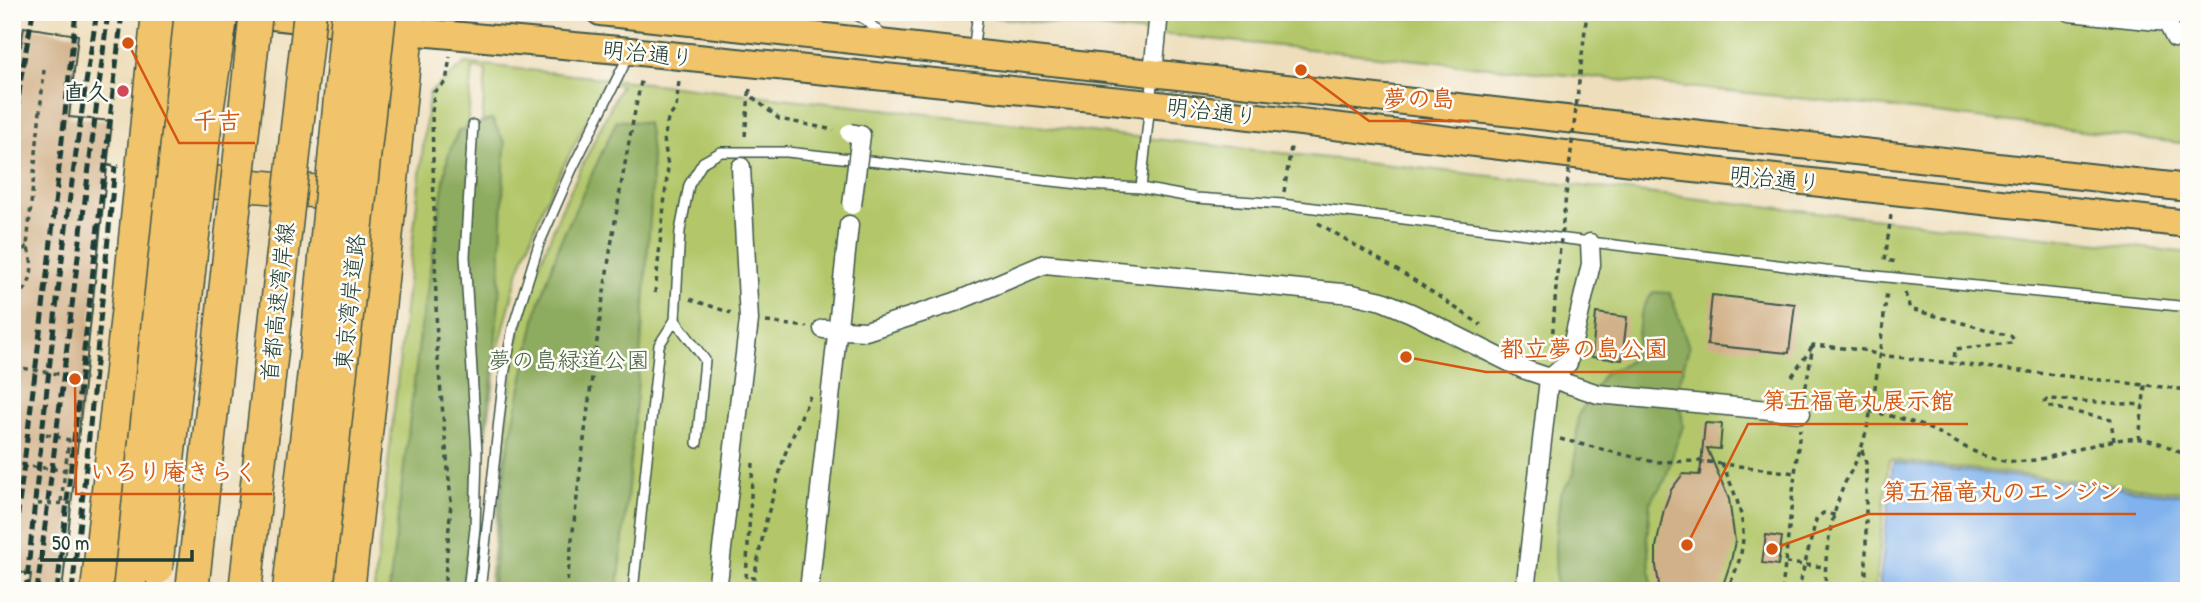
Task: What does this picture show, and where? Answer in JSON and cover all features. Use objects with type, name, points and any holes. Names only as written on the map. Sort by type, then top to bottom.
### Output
[{"type":"highway","points":[[96,591],[158,12]]},
{"type":"highway","points":[[129,591],[191,12]]},
{"type":"highway","points":[[155,580],[206,118],[222,12]]},
{"type":"highway","points":[[192,591],[256,12]]},
{"type":"highway","name":"首都高速湾岸線","points":[[245,591],[310,12]]},
{"type":"highway","points":[[298,590],[316,354],[348,12]]},
{"type":"highway","name":"東京湾岸道路","points":[[298,590],[380,12]]},
{"type":"highway","points":[[348,591],[408,22]]},
{"type":"highway","points":[[130,288],[144,275],[156,254],[170,207],[177,193],[186,185],[198,181],[334,193],[350,208],[354,219],[352,341],[357,375],[370,399]]},
{"type":"main road","name":"明治通り","points":[[233,12],[408,22],[630,51],[1150,104],[2189,224]]},
{"type":"main road","name":"明治通り","points":[[600,12],[2189,188]]},
{"type":"street","points":[[1153,73],[1159,12]]},
{"type":"street","points":[[2070,12],[2167,22],[2175,38],[2189,40]]},
{"type":"street","points":[[849,133],[860,135],[852,205]]},
{"type":"street","points":[[717,591],[754,321],[741,167]]},
{"type":"street","points":[[809,591],[831,382],[830,330],[849,225]]},
{"type":"street","points":[[1525,591],[1549,379],[1567,363],[1591,264],[1590,243]]},
{"type":"street","points":[[830,330],[866,331],[956,302],[1045,264],[1352,294],[1382,301],[1411,313],[1523,369],[1598,394],[1801,413]]},
{"type":"lane","points":[[851,12],[866,20],[890,43]]},
{"type":"lane","points":[[973,53],[978,12]]},
{"type":"lane","points":[[480,591],[504,375],[513,328],[539,244],[572,169],[630,51]]},
{"type":"lane","points":[[1141,188],[1153,73]]},
{"type":"lane","points":[[468,591],[475,528],[477,453],[465,256],[473,125]]},
{"type":"lane","points":[[633,591],[659,345],[674,320],[680,231],[689,185],[703,162],[721,152],[787,152],[1088,185],[1141,188],[1196,198],[1536,234],[1826,271],[2189,307]]},
{"type":"lane","points":[[674,320],[705,360],[697,443]]},
{"type":"path","points":[[1549,379],[1587,12]]},
{"type":"path","points":[[444,591],[451,502],[438,350],[432,113],[434,92],[446,82],[451,48]]},
{"type":"path","points":[[20,295],[29,286],[31,271],[27,246],[44,71]]},
{"type":"path","points":[[566,591],[598,321],[625,157],[642,77]]},
{"type":"path","points":[[655,293],[668,167],[664,139],[668,119],[676,108],[679,81]]},
{"type":"path","points":[[745,136],[749,92],[779,119],[849,133]]},
{"type":"path","points":[[1282,205],[1291,147]]},
{"type":"path","points":[[1891,215],[1885,260],[1897,262]]},
{"type":"path","points":[[1317,223],[1417,282],[1487,330]]},
{"type":"path","points":[[12,396],[20,295],[15,283],[15,260],[27,246]]},
{"type":"path","points":[[1826,591],[1825,568],[1835,515],[1843,487],[1862,448],[1870,411],[1887,290],[1904,289],[1910,309],[2011,336],[2014,340],[2011,344],[1955,349],[1954,363]]},
{"type":"path","points":[[690,299],[754,321],[830,330]]},
{"type":"path","points":[[1813,345],[2189,390]]},
{"type":"path","points":[[1792,376],[1813,345]]},
{"type":"path","points":[[1782,591],[1801,413],[1813,345]]},
{"type":"path","points":[[14,367],[59,374]]},
{"type":"path","points":[[753,457],[746,578],[754,578],[766,521],[785,454],[817,380],[831,382]]},
{"type":"path","points":[[2139,440],[2145,385]]},
{"type":"path","points":[[2114,442],[2111,420],[2047,405],[2045,402],[2048,399],[2143,405]]},
{"type":"path","points":[[1870,411],[1931,429],[1982,455],[2004,461],[2047,458],[2114,442],[2139,440],[2150,440],[2189,457]]},
{"type":"path","points":[[46,434],[83,441]]},
{"type":"path","points":[[61,502],[69,440]]},
{"type":"path","points":[[1568,440],[1654,462],[1702,461],[1795,473]]},
{"type":"path","points":[[1862,448],[1866,463],[1866,584],[1873,584]]},
{"type":"path","points":[[1700,475],[1702,461]]},
{"type":"path","points":[[1722,464],[1733,487],[1744,531],[1737,570],[1726,591]]},
{"type":"path","points":[[12,465],[65,470]]},
{"type":"path","points":[[37,504],[75,503]]},
{"type":"path","points":[[1798,591],[1816,520],[1823,513],[1835,515]]},
{"type":"path","points":[[1786,563],[1825,568]]},
{"type":"green space","points":[[939,12],[2189,12],[2189,144],[1895,108]]},
{"type":"green space","name":"夢の島緑道公園","points":[[465,63],[2189,253],[2189,493],[1889,460],[1875,591],[489,591],[515,350],[534,278],[561,210],[621,85],[606,83],[544,204],[518,273],[499,347],[484,450],[472,256],[486,70],[473,68],[454,264],[462,591],[374,591],[429,93]]},
{"type":"green space","points":[[492,119],[505,143],[499,301],[492,377],[463,591],[389,591],[421,326],[448,155],[458,131]]},
{"type":"green space","name":"夢の島緑道公園","points":[[617,120],[647,123],[652,176],[641,344],[618,591],[492,591],[506,459],[537,310],[561,240]]},
{"type":"green space","points":[[1653,292],[1670,293],[1689,347],[1679,383],[1683,427],[1665,480],[1650,502],[1647,538],[1652,591],[1556,591],[1555,545],[1560,495],[1574,474],[1578,415],[1605,372],[1619,368],[1633,357],[1642,312]]},
{"type":"water","points":[[1893,463],[2189,496],[2189,591],[1879,591]]},
{"type":"building","points":[[24,27],[78,35],[69,117],[112,121],[62,591],[29,591],[31,574],[12,571],[12,44],[21,46]]},
{"type":"building","points":[[1712,295],[1795,304],[1789,353],[1707,345]]},
{"type":"building","points":[[1596,313],[1627,317],[1622,360],[1592,357]]},
{"type":"building","points":[[1705,423],[1722,424],[1720,449],[1707,448],[1729,499],[1735,541],[1731,561],[1724,582],[1716,591],[1660,591],[1656,547],[1664,509],[1671,490],[1683,474],[1700,475]]},
{"type":"building","points":[[1766,535],[1782,537],[1778,565],[1762,563]]},
{"type":"railway","points":[[12,155],[21,77],[33,12]]},
{"type":"railway","points":[[12,562],[76,12]]},
{"type":"railway","points":[[26,591],[57,301],[97,12]]},
{"type":"railway","points":[[37,591],[108,12]]},
{"type":"railway","points":[[57,591],[122,12]]},
{"type":"railway","points":[[72,591],[115,166]]},
{"type":"place","name":"千吉","points":[[128,43]]},
{"type":"place","name":"夢の島","points":[[1301,70]]},
{"type":"place","name":"直久","points":[[123,91]]},
{"type":"place","name":"都立夢の島公園","points":[[1406,357]]},
{"type":"place","name":"いろり庵きらく","points":[[75,379]]},
{"type":"place","name":"第五福竜丸展示館","points":[[1687,545]]},
{"type":"place","name":"第五福竜丸のエンジン","points":[[1772,549]]}]
